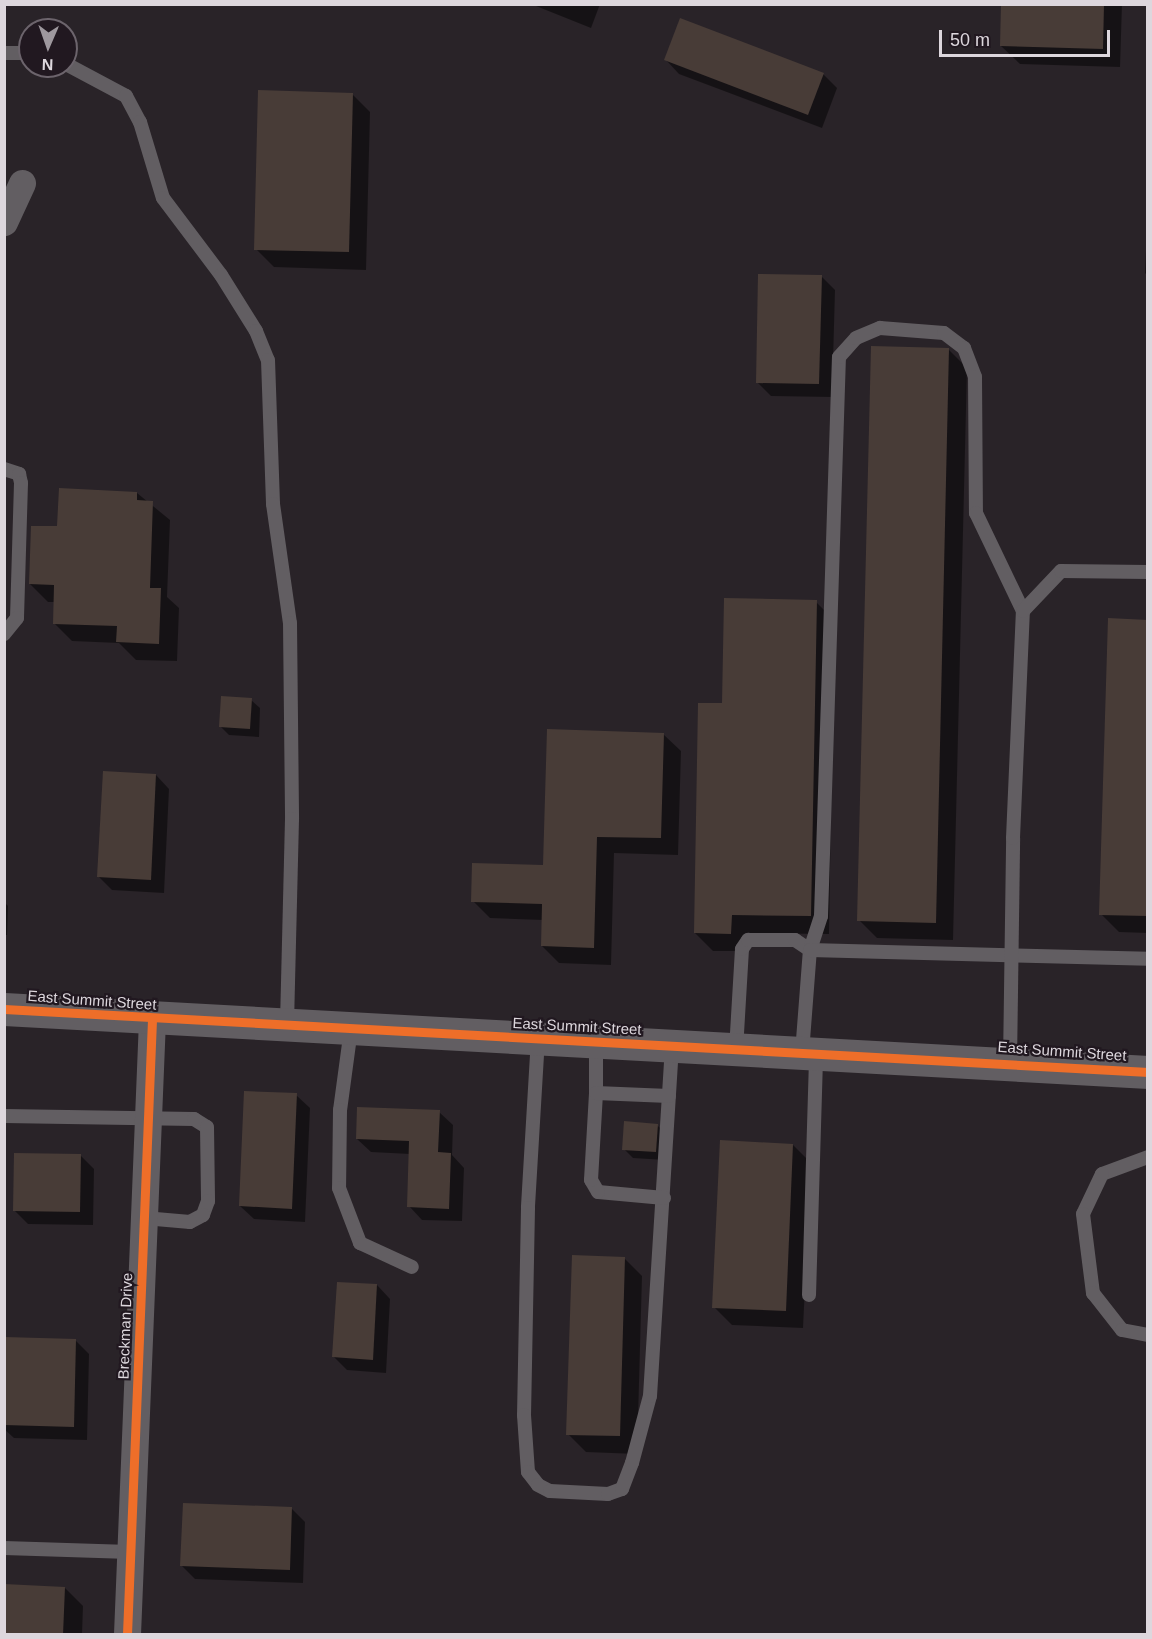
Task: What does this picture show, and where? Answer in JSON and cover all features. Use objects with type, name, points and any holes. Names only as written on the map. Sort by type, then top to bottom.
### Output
[{"type":"street","points":[[4,222],[13,179]]},
{"type":"street","name":"East Summit Street","points":[[4,1009],[152,1019],[1148,1072]]},
{"type":"street","name":"Breckman Drive","points":[[127,1635],[152,1019]]},
{"type":"lane","points":[[78,70],[126,96],[140,122],[163,198],[221,275],[256,331],[268,360],[273,504],[290,623],[292,819],[287,1026]]},
{"type":"lane","points":[[809,1295],[810,950],[822,916],[839,357],[856,338],[880,328],[944,333],[964,348],[975,377],[976,513],[1023,611],[1011,955],[1010,1063]]},
{"type":"lane","points":[[4,469],[19,474],[21,483],[17,618],[4,634]]},
{"type":"lane","points":[[1023,611],[1061,571],[1148,572]]},
{"type":"lane","points":[[736,1050],[742,949],[748,940],[795,940],[810,950],[1148,959]]},
{"type":"lane","points":[[351,1029],[340,1120],[339,1188],[360,1244],[412,1267]]},
{"type":"lane","points":[[538,1038],[528,1208],[524,1415],[528,1472],[538,1485],[550,1491],[609,1494],[622,1489],[650,1396],[672,1046]]},
{"type":"lane","points":[[596,1042],[596,1093],[591,1180],[598,1192],[664,1198]]},
{"type":"lane","points":[[596,1093],[669,1096]]},
{"type":"lane","points":[[4,1116],[194,1119],[207,1127],[208,1201],[203,1215],[190,1222],[144,1218]]},
{"type":"lane","points":[[1148,1157],[1102,1174],[1083,1214],[1093,1293],[1122,1330],[1148,1335]]},
{"type":"lane","points":[[4,1548],[130,1552]]},
{"type":"building","points":[[1001,4],[1104,4],[1103,49],[1000,46]]},
{"type":"building","points":[[680,18],[824,73],[808,115],[664,60]]},
{"type":"building","points":[[258,90],[353,93],[349,252],[254,250]]},
{"type":"building","points":[[758,274],[822,275],[819,384],[756,383]]},
{"type":"building","points":[[871,346],[949,348],[936,923],[857,921]]},
{"type":"building","points":[[59,488],[137,492],[137,500],[153,501],[150,588],[161,588],[159,644],[116,642],[117,626],[53,624],[54,585],[29,584],[31,526],[57,526]]},
{"type":"building","points":[[724,598],[817,600],[811,916],[732,915],[731,934],[694,933],[698,703],[722,703]]},
{"type":"building","points":[[1108,618],[1148,620],[1148,916],[1099,915]]},
{"type":"building","points":[[221,696],[252,698],[250,729],[219,727]]},
{"type":"building","points":[[547,729],[664,733],[661,838],[597,837],[594,948],[541,946],[542,904],[471,902],[472,863],[543,865]]},
{"type":"building","points":[[103,771],[156,774],[151,880],[97,877]]},
{"type":"building","points":[[244,1091],[297,1093],[292,1209],[239,1206]]},
{"type":"building","points":[[357,1107],[440,1110],[438,1152],[451,1153],[449,1209],[407,1207],[409,1141],[356,1139]]},
{"type":"building","points":[[624,1121],[658,1124],[656,1152],[622,1150]]},
{"type":"building","points":[[720,1140],[793,1144],[786,1311],[712,1308]]},
{"type":"building","points":[[14,1153],[81,1154],[80,1212],[13,1211]]},
{"type":"building","points":[[572,1255],[625,1257],[620,1436],[566,1435]]},
{"type":"building","points":[[337,1282],[377,1284],[373,1360],[332,1357]]},
{"type":"building","points":[[4,1337],[76,1339],[74,1427],[4,1425]]},
{"type":"building","points":[[183,1503],[292,1507],[290,1570],[180,1566]]},
{"type":"building","points":[[4,1584],[65,1587],[63,1635],[4,1635]]},
{"type":"cycle path","points":[[4,1009],[1148,1072]]},
{"type":"cycle path","points":[[127,1634],[152,1019]]}]
